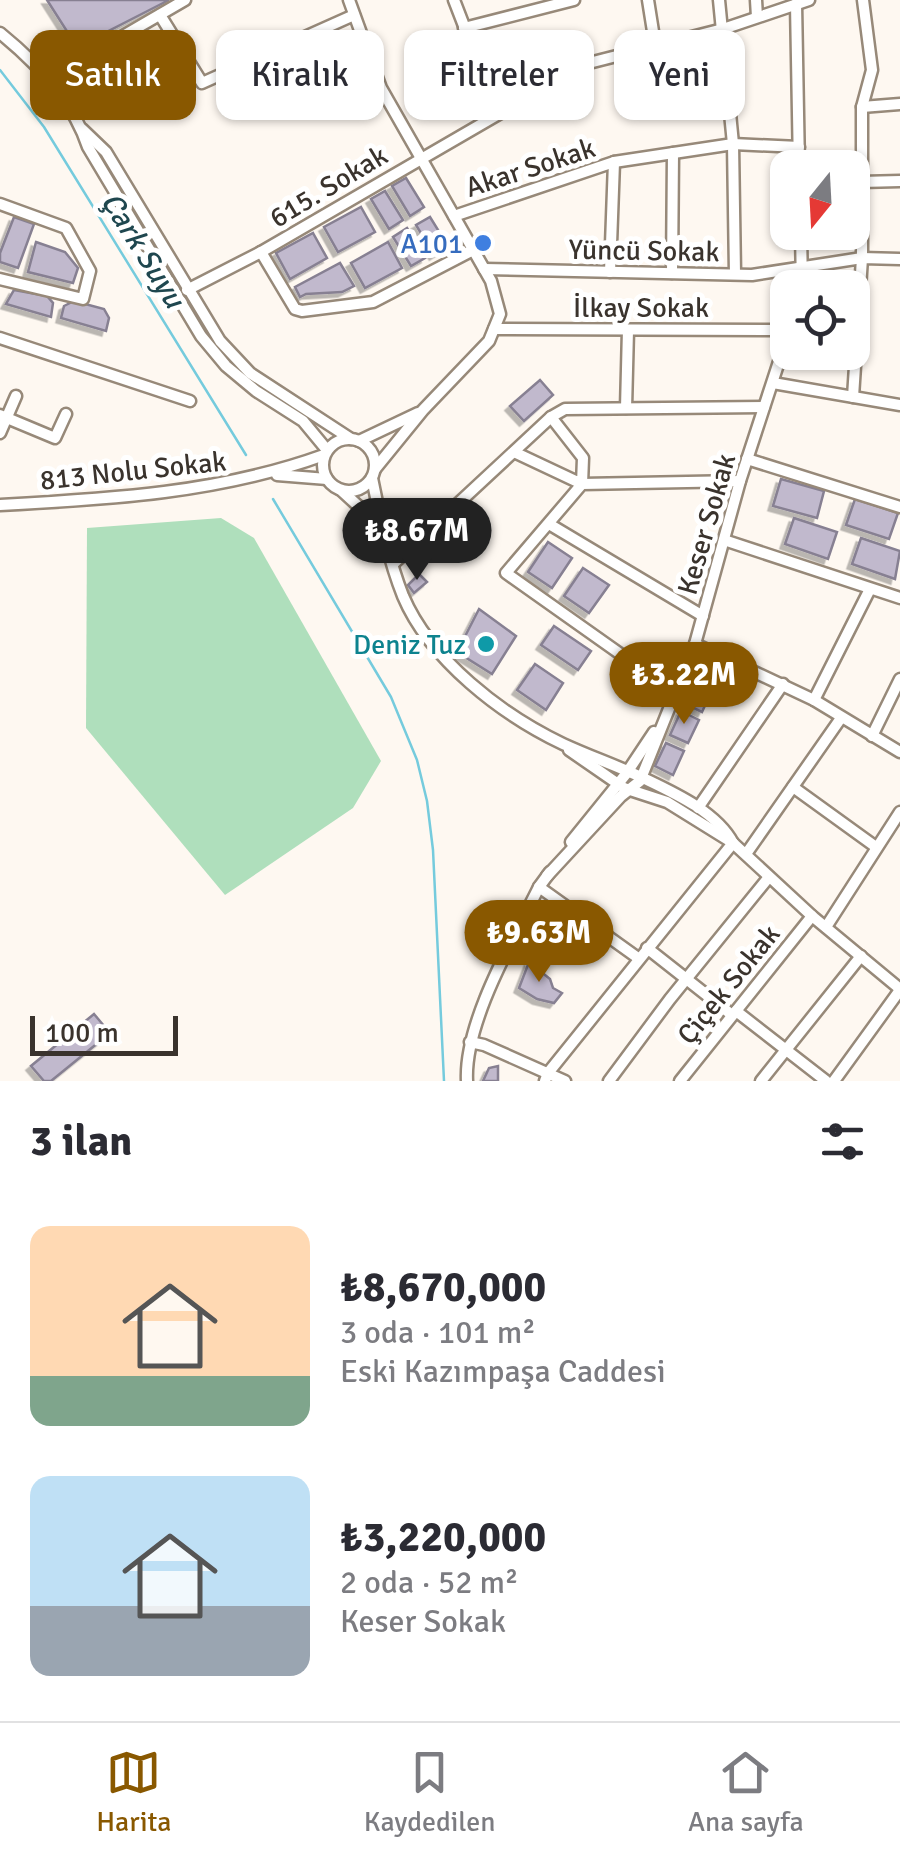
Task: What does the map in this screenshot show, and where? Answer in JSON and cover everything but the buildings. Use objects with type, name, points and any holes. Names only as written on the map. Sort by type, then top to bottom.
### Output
[{"type":"street","points":[[133,30],[185,0]]},
{"type":"street","points":[[338,489],[361,488],[423,410],[489,341],[500,314],[474,250],[381,88],[349,0]]},
{"type":"street","points":[[454,0],[464,28],[574,0]]},
{"type":"street","points":[[648,0],[653,30]]},
{"type":"street","points":[[719,0],[732,144],[734,274]]},
{"type":"street","points":[[756,0],[757,18]]},
{"type":"street","name":"615. Sokak","points":[[718,30],[809,0]]},
{"type":"street","points":[[861,150],[862,107],[872,70],[863,0]]},
{"type":"street","points":[[796,4],[799,148]]},
{"type":"street","points":[[160,15],[202,83],[354,14]]},
{"type":"street","points":[[0,33],[30,61]]},
{"type":"street","points":[[862,107],[900,104]]},
{"type":"street","points":[[76,120],[106,152],[220,341],[250,372],[372,452],[382,528],[404,598],[439,655],[475,686],[617,784],[667,802],[733,843],[812,916],[899,984],[834,1081]]},
{"type":"street","name":"615. Sokak","points":[[187,290],[261,252],[487,120]]},
{"type":"street","points":[[82,129],[88,147],[201,336],[226,366],[303,421],[326,453],[326,479],[382,528]]},
{"type":"street","name":"Akar Sokak","points":[[454,216],[614,162],[732,144],[799,148]]},
{"type":"street","points":[[672,273],[674,153]]},
{"type":"street","points":[[610,272],[614,162]]},
{"type":"street","points":[[870,182],[900,181]]},
{"type":"street","points":[[0,204],[66,228],[90,271],[82,299],[0,278]]},
{"type":"street","name":"615. Sokak","points":[[261,252],[295,310],[302,310],[373,302],[474,250]]},
{"type":"street","points":[[801,250],[802,269]]},
{"type":"street","points":[[852,397],[862,250]]},
{"type":"street","name":"Yüncü Sokak","points":[[484,269],[734,274],[802,269],[862,258],[900,259]]},
{"type":"street","name":"İlkay Sokak","points":[[494,329],[770,332]]},
{"type":"street","points":[[626,408],[628,330]]},
{"type":"street","points":[[0,338],[190,402]]},
{"type":"street","name":"Keser Sokak","points":[[660,723],[694,644],[776,370]]},
{"type":"street","points":[[772,382],[900,405]]},
{"type":"street","points":[[0,433],[3,417],[16,396]]},
{"type":"street","points":[[393,564],[564,409],[764,407]]},
{"type":"street","points":[[271,475],[326,453],[342,440],[355,440],[423,410]]},
{"type":"street","points":[[3,417],[55,438],[66,414]]},
{"type":"street","points":[[551,417],[583,458],[582,484],[506,573],[674,692]]},
{"type":"street","points":[[514,452],[582,484],[740,481]]},
{"type":"street","points":[[747,459],[900,507]]},
{"type":"street","points":[[271,475],[326,479]]},
{"type":"street","name":"813 Nolu Sokak","points":[[0,506],[185,490],[271,475]]},
{"type":"street","points":[[550,524],[703,616]]},
{"type":"street","points":[[724,540],[900,598]]},
{"type":"street","points":[[814,700],[870,589]]},
{"type":"street","points":[[694,644],[814,700],[900,752]]},
{"type":"street","points":[[872,736],[900,680]]},
{"type":"street","points":[[698,808],[782,684]]},
{"type":"street","points":[[746,854],[842,718]]},
{"type":"street","points":[[548,876],[660,723]]},
{"type":"street","points":[[467,1081],[476,1022],[538,887],[641,777],[660,723]]},
{"type":"street","points":[[560,743],[641,777],[698,808],[728,833],[733,843]]},
{"type":"street","points":[[794,787],[876,847]]},
{"type":"street","points":[[826,927],[900,812]]},
{"type":"street","points":[[546,1077],[733,843]]},
{"type":"street","points":[[608,1081],[769,877]]},
{"type":"street","points":[[538,887],[638,958]]},
{"type":"street","name":"Çiçek Sokak","points":[[680,1081],[812,916]]},
{"type":"street","points":[[647,948],[826,1081]]},
{"type":"street","points":[[760,1081],[861,956]]},
{"type":"street","points":[[470,1042],[484,1045],[546,1077],[565,1081]]},
{"type":"green space","points":[[221,518],[254,538],[381,761],[353,808],[225,895],[86,728],[87,528]]},
{"type":"waterway","name":"Çark Suyu","points":[[0,70],[44,127],[246,455]]},
{"type":"waterway","name":"Çark Suyu","points":[[273,499],[391,697],[417,760],[433,850],[444,1081]]},
{"type":"place","name":"A101","points":[[483,243]]},
{"type":"place","name":"Deniz Tuz","points":[[486,644]]}]
